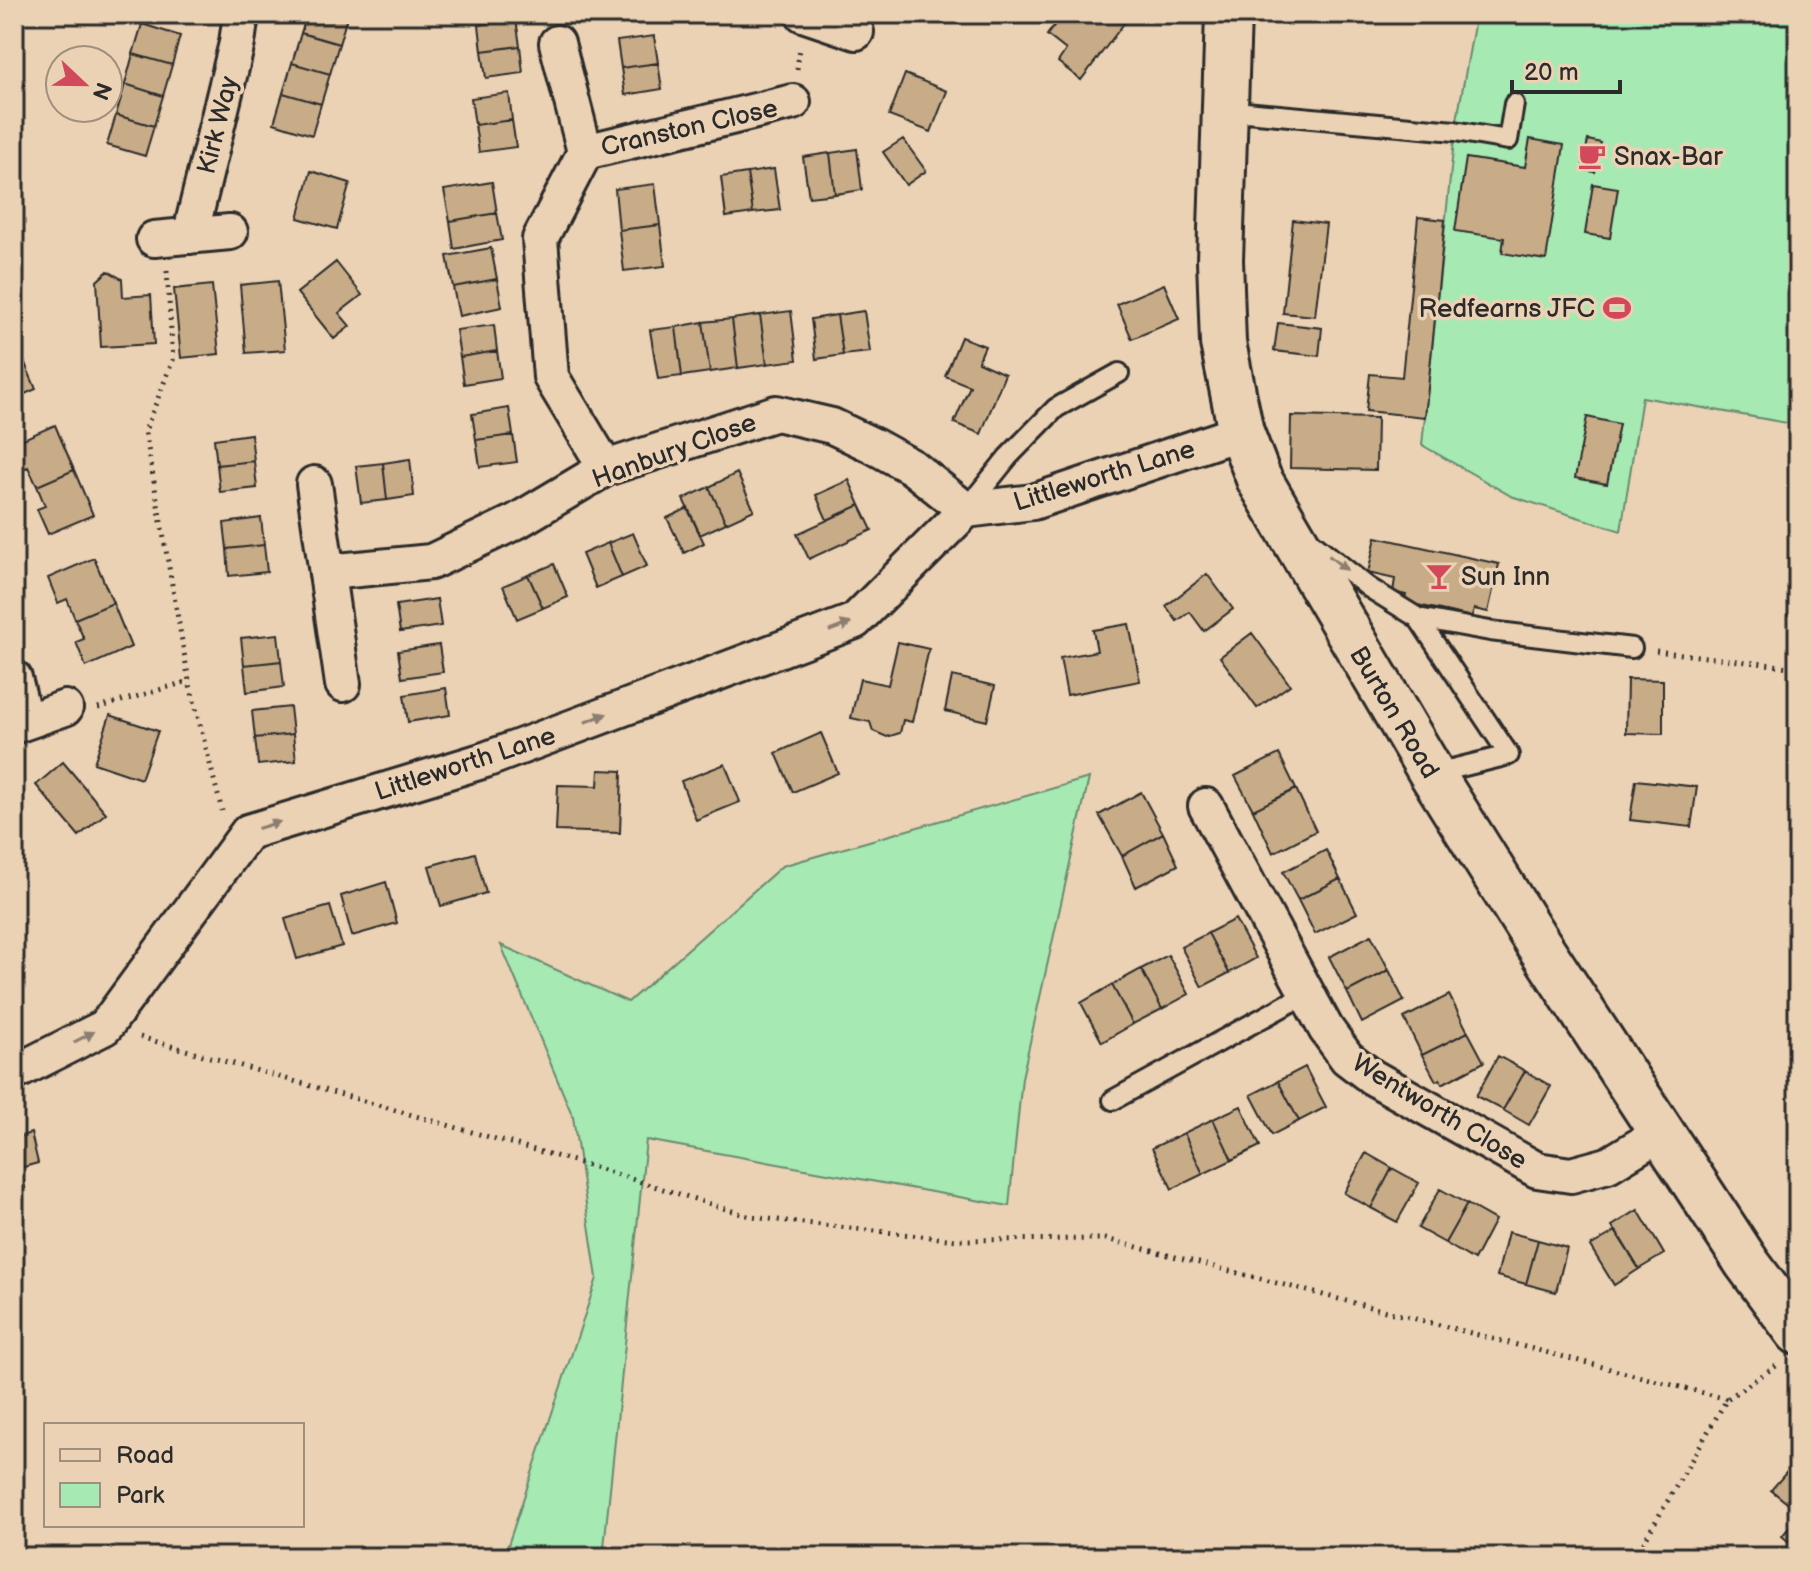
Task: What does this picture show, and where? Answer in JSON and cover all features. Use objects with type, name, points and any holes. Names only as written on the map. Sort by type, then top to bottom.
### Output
[{"type":"street","name":"Kirk Way","points":[[170,238],[237,43],[241,14]]},
{"type":"street","points":[[803,14],[856,32]]},
{"type":"street","name":"Burton Road","points":[[1228,14],[1220,260],[1223,343],[1241,432],[1277,515],[1432,774],[1664,1131],[1747,1263],[1793,1345]]},
{"type":"street","name":"Cranston Close","points":[[557,43],[585,152],[540,239],[551,377],[606,468]]},
{"type":"street","name":"Cranston Close","points":[[585,152],[793,102]]},
{"type":"street","points":[[170,238],[230,232]]},
{"type":"street","name":"Hanbury Close","points":[[328,572],[431,562],[517,521],[606,468],[776,413],[832,426],[912,467],[966,510]]},
{"type":"street","name":"Littleworth Lane","points":[[14,1073],[105,1027],[248,832],[485,760],[855,621],[966,510],[1033,502],[1241,432]]},
{"type":"street","points":[[314,484],[343,684]]},
{"type":"street","points":[[14,678],[20,724],[65,708]]},
{"type":"street","name":"Wentworth Close","points":[[1206,806],[1306,994],[1347,1058],[1372,1077],[1537,1170],[1571,1175],[1608,1165],[1664,1131]]},
{"type":"lane","points":[[1224,110],[1455,131],[1508,140],[1514,104]]},
{"type":"lane","name":"Littleworth Lane","points":[[966,510],[1008,457],[1056,408],[1119,373]]},
{"type":"lane","points":[[1277,515],[1368,587],[1418,618],[1490,631],[1632,648]]},
{"type":"lane","points":[[1418,618],[1509,755],[1432,774]]},
{"type":"lane","points":[[1113,1100],[1306,994]]},
{"type":"path","points":[[793,102],[803,14]]},
{"type":"path","points":[[170,238],[173,360],[145,431],[189,681],[219,804]]},
{"type":"path","points":[[1632,648],[1798,668]]},
{"type":"path","points":[[65,708],[67,717],[189,681]]},
{"type":"path","points":[[105,1027],[594,1167],[751,1217],[956,1240],[1106,1239],[1727,1399]]},
{"type":"path","points":[[1635,1557],[1727,1399],[1793,1345]]},
{"type":"green space","name":"Redfearns JFC","points":[[1476,14],[1798,14],[1798,425],[1642,397],[1621,531],[1511,496],[1422,445],[1455,131]]},
{"type":"green space","points":[[1089,778],[1022,1078],[1009,1206],[646,1140],[603,1557],[504,1557],[597,1278],[573,1117],[501,945],[628,1002],[782,866]]},
{"type":"building","points":[[307,14],[348,14],[339,44],[301,33]]},
{"type":"building","points":[[1063,14],[1115,14],[1125,22],[1081,80],[1058,62],[1066,50],[1047,35]]},
{"type":"building","points":[[516,19],[520,46],[482,51],[479,25]]},
{"type":"building","points":[[142,24],[180,36],[172,65],[133,54]]},
{"type":"building","points":[[301,33],[339,44],[330,74],[292,63]]},
{"type":"building","points":[[654,36],[658,63],[621,68],[617,41]]},
{"type":"building","points":[[520,46],[523,73],[486,78],[482,51]]},
{"type":"building","points":[[133,54],[172,65],[163,96],[125,84]]},
{"type":"building","points":[[292,63],[330,74],[321,104],[283,93]]},
{"type":"building","points":[[658,63],[662,89],[625,95],[621,68]]},
{"type":"building","points":[[905,74],[947,91],[931,132],[889,116]]},
{"type":"building","points":[[125,84],[163,96],[154,126],[124,117]]},
{"type":"building","points":[[283,93],[321,104],[312,135],[274,123]]},
{"type":"building","points":[[509,93],[512,120],[475,125],[471,98]]},
{"type":"building","points":[[124,117],[154,126],[145,156],[107,145],[113,124],[124,124]]},
{"type":"building","points":[[512,120],[516,147],[479,152],[475,125]]},
{"type":"building","points":[[903,139],[926,171],[906,185],[883,152]]},
{"type":"building","name":"Redfearns JFC","points":[[1530,139],[1564,145],[1546,260],[1502,253],[1504,238],[1455,231],[1466,158],[1525,167]]},
{"type":"building","name":"Snax-Bar","points":[[1588,140],[1601,143],[1595,172],[1582,170]]},
{"type":"building","points":[[857,149],[862,190],[835,194],[830,153]]},
{"type":"building","points":[[830,153],[835,194],[809,197],[803,157]]},
{"type":"building","points":[[774,169],[780,210],[753,213],[747,173]]},
{"type":"building","points":[[311,171],[350,183],[337,229],[298,218]]},
{"type":"building","points":[[747,173],[753,213],[726,217],[721,177]]},
{"type":"building","points":[[492,182],[497,213],[450,221],[444,190]]},
{"type":"building","points":[[655,184],[660,225],[619,230],[615,189]]},
{"type":"building","points":[[1593,184],[1618,188],[1610,238],[1585,234]]},
{"type":"building","points":[[497,213],[502,240],[454,249],[450,221]]},
{"type":"building","points":[[1418,217],[1445,220],[1425,417],[1366,411],[1370,374],[1402,377]]},
{"type":"building","points":[[1293,220],[1326,224],[1315,316],[1283,313]]},
{"type":"building","points":[[660,225],[665,266],[624,271],[619,230]]},
{"type":"building","points":[[491,248],[497,279],[453,287],[447,256]]},
{"type":"building","points":[[336,262],[362,295],[339,313],[350,326],[334,339],[297,293]]},
{"type":"building","points":[[108,271],[122,279],[123,297],[151,295],[154,344],[101,347],[97,281]]},
{"type":"building","points":[[497,279],[502,307],[459,316],[453,287]]},
{"type":"building","points":[[278,281],[285,350],[246,353],[240,285]]},
{"type":"building","points":[[1164,284],[1179,319],[1132,339],[1117,304]]},
{"type":"building","points":[[212,285],[219,354],[181,358],[174,289]]},
{"type":"building","points":[[791,311],[797,360],[767,364],[760,315]]},
{"type":"building","points":[[864,311],[870,352],[843,355],[837,315]]},
{"type":"building","points":[[760,315],[767,364],[738,368],[732,319]]},
{"type":"building","points":[[837,315],[843,355],[816,359],[811,319]]},
{"type":"building","points":[[732,319],[738,368],[710,372],[703,322]]},
{"type":"building","points":[[703,322],[710,372],[682,376],[676,327]]},
{"type":"building","points":[[1278,323],[1322,328],[1319,356],[1274,351]]},
{"type":"building","points":[[494,325],[497,351],[460,357],[456,330]]},
{"type":"building","points":[[676,327],[682,376],[658,379],[650,330]]},
{"type":"building","points":[[961,337],[985,346],[978,362],[1005,374],[981,434],[954,423],[970,386],[945,376]]},
{"type":"building","points":[[17,345],[36,389],[14,399],[14,346]]},
{"type":"building","points":[[497,351],[501,378],[464,384],[460,357]]},
{"type":"building","points":[[509,408],[513,435],[476,440],[472,414]]},
{"type":"building","points":[[1291,416],[1377,418],[1376,470],[1290,468]]},
{"type":"building","points":[[1587,417],[1619,424],[1607,484],[1575,478]]},
{"type":"building","points":[[55,425],[74,470],[37,486],[28,467],[20,470],[14,443]]},
{"type":"building","points":[[251,434],[254,461],[217,465],[214,439]]},
{"type":"building","points":[[513,435],[517,462],[480,467],[476,440]]},
{"type":"building","points":[[410,459],[414,496],[387,500],[383,463]]},
{"type":"building","points":[[254,461],[257,488],[220,492],[217,465]]},
{"type":"building","points":[[383,463],[387,500],[361,503],[356,466]]},
{"type":"building","points":[[74,470],[93,515],[48,534],[37,509],[45,506],[37,486]]},
{"type":"building","points":[[737,473],[754,510],[726,523],[709,487]]},
{"type":"building","points":[[849,480],[860,505],[827,520],[816,495]]},
{"type":"building","points":[[709,487],[726,523],[700,535],[683,499]]},
{"type":"building","points":[[860,505],[872,530],[809,559],[797,534]]},
{"type":"building","points":[[688,508],[704,543],[684,553],[667,518]]},
{"type":"building","points":[[261,518],[264,545],[227,549],[224,523]]},
{"type":"building","points":[[633,533],[647,566],[622,577],[608,543]]},
{"type":"building","name":"Sun Inn","points":[[1376,537],[1499,564],[1488,612],[1474,609],[1472,617],[1404,602],[1406,595],[1393,592],[1395,579],[1368,573]]},
{"type":"building","points":[[608,543],[622,577],[596,588],[582,554]]},
{"type":"building","points":[[264,545],[267,572],[229,576],[227,549]]},
{"type":"building","points":[[94,558],[113,603],[75,619],[67,599],[58,603],[48,578]]},
{"type":"building","points":[[554,564],[568,597],[543,608],[528,575]]},
{"type":"building","points":[[1207,574],[1233,609],[1204,631],[1190,612],[1177,621],[1166,606]]},
{"type":"building","points":[[528,575],[543,608],[517,619],[503,586]]},
{"type":"building","points":[[437,599],[441,626],[400,632],[396,605]]},
{"type":"building","points":[[113,603],[131,647],[86,667],[76,642],[84,639],[75,619]]},
{"type":"building","points":[[1129,624],[1140,681],[1067,695],[1060,658],[1097,651],[1093,630]]},
{"type":"building","points":[[1252,633],[1290,685],[1257,708],[1220,657]]},
{"type":"building","points":[[278,634],[281,661],[244,665],[241,638]]},
{"type":"building","points":[[898,642],[929,649],[912,722],[903,720],[900,733],[887,737],[873,731],[870,722],[851,718],[860,679],[888,685]]},
{"type":"building","points":[[439,645],[443,672],[402,678],[398,651]]},
{"type":"building","points":[[281,661],[284,687],[247,692],[244,665]]},
{"type":"building","points":[[952,676],[995,686],[987,721],[945,711]]},
{"type":"building","points":[[1627,679],[1663,680],[1663,734],[1626,733]]},
{"type":"building","points":[[446,688],[450,715],[408,722],[404,695]]},
{"type":"building","points":[[290,707],[293,734],[255,738],[252,711]]},
{"type":"building","points":[[110,715],[158,731],[141,779],[94,763]]},
{"type":"building","points":[[821,733],[838,773],[793,792],[776,753]]},
{"type":"building","points":[[293,734],[296,761],[258,765],[255,738]]},
{"type":"building","points":[[1279,754],[1296,789],[1253,810],[1235,776]]},
{"type":"building","points":[[63,762],[106,813],[79,836],[36,785]]},
{"type":"building","points":[[725,764],[740,802],[696,820],[681,781]]},
{"type":"building","points":[[599,770],[622,771],[620,833],[556,831],[558,785],[598,786]]},
{"type":"building","points":[[1636,780],[1697,787],[1691,827],[1630,820]]},
{"type":"building","points":[[1296,789],[1316,831],[1273,853],[1253,810]]},
{"type":"building","points":[[1141,792],[1163,833],[1122,856],[1099,815]]},
{"type":"building","points":[[14,798],[23,851],[14,853]]},
{"type":"building","points":[[1163,833],[1178,865],[1136,887],[1122,856]]},
{"type":"building","points":[[1326,850],[1340,879],[1298,900],[1283,872]]},
{"type":"building","points":[[475,853],[486,893],[441,906],[429,866]]},
{"type":"building","points":[[1340,879],[1357,913],[1315,934],[1298,900]]},
{"type":"building","points":[[386,882],[397,923],[352,936],[341,896]]},
{"type":"building","points":[[330,906],[342,946],[297,959],[285,919]]},
{"type":"building","points":[[1235,919],[1256,958],[1229,973],[1208,933]]},
{"type":"building","points":[[1208,933],[1229,973],[1202,987],[1181,947]]},
{"type":"building","points":[[1371,935],[1389,970],[1347,992],[1329,957]]},
{"type":"building","points":[[1168,955],[1189,994],[1162,1009],[1141,969]]},
{"type":"building","points":[[1141,969],[1162,1009],[1133,1024],[1112,985]]},
{"type":"building","points":[[1389,970],[1404,1001],[1362,1023],[1347,992]]},
{"type":"building","points":[[1789,983],[1798,983],[1798,1077],[1795,1078]]},
{"type":"building","points":[[1112,985],[1133,1024],[1102,1042],[1081,1003]]},
{"type":"building","points":[[1449,995],[1468,1032],[1422,1055],[1404,1018]]},
{"type":"building","points":[[1468,1032],[1484,1062],[1442,1084],[1440,1079],[1436,1081],[1422,1055]]},
{"type":"building","points":[[1498,1056],[1525,1071],[1503,1110],[1476,1096]]},
{"type":"building","points":[[1305,1067],[1326,1107],[1299,1121],[1278,1081]]},
{"type":"building","points":[[1525,1071],[1551,1086],[1529,1125],[1503,1110]]},
{"type":"building","points":[[1278,1081],[1299,1121],[1272,1135],[1251,1095]]},
{"type":"building","points":[[1241,1106],[1260,1146],[1232,1160],[1213,1119]]},
{"type":"building","points":[[1213,1119],[1232,1160],[1203,1174],[1184,1133]]},
{"type":"building","points":[[31,1133],[38,1163],[20,1168],[25,1188],[14,1191],[14,1138]]},
{"type":"building","points":[[1184,1133],[1203,1174],[1172,1189],[1152,1148]]},
{"type":"building","points":[[1366,1153],[1392,1168],[1371,1208],[1344,1193]]},
{"type":"building","points":[[1392,1168],[1419,1183],[1397,1222],[1371,1208]]},
{"type":"building","points":[[1440,1189],[1467,1204],[1445,1243],[1418,1228]]},
{"type":"building","points":[[1467,1204],[1495,1220],[1474,1260],[1445,1243]]},
{"type":"building","points":[[1638,1210],[1664,1254],[1639,1269],[1612,1226]]},
{"type":"building","points":[[1616,1231],[1639,1269],[1614,1285],[1590,1246]]},
{"type":"building","points":[[1508,1232],[1538,1240],[1526,1284],[1497,1276]]},
{"type":"building","points":[[1538,1240],[1567,1248],[1556,1292],[1526,1284]]},
{"type":"building","points":[[1798,1459],[1798,1498],[1791,1506],[1771,1490]]},
{"type":"building","points":[[1798,1517],[1798,1550],[1782,1536]]},
{"type":"place","name":"Snax-Bar","points":[[1592,156]]},
{"type":"place","name":"Redfearns JFC","points":[[1617,308]]},
{"type":"place","name":"Sun Inn","points":[[1439,576]]}]
